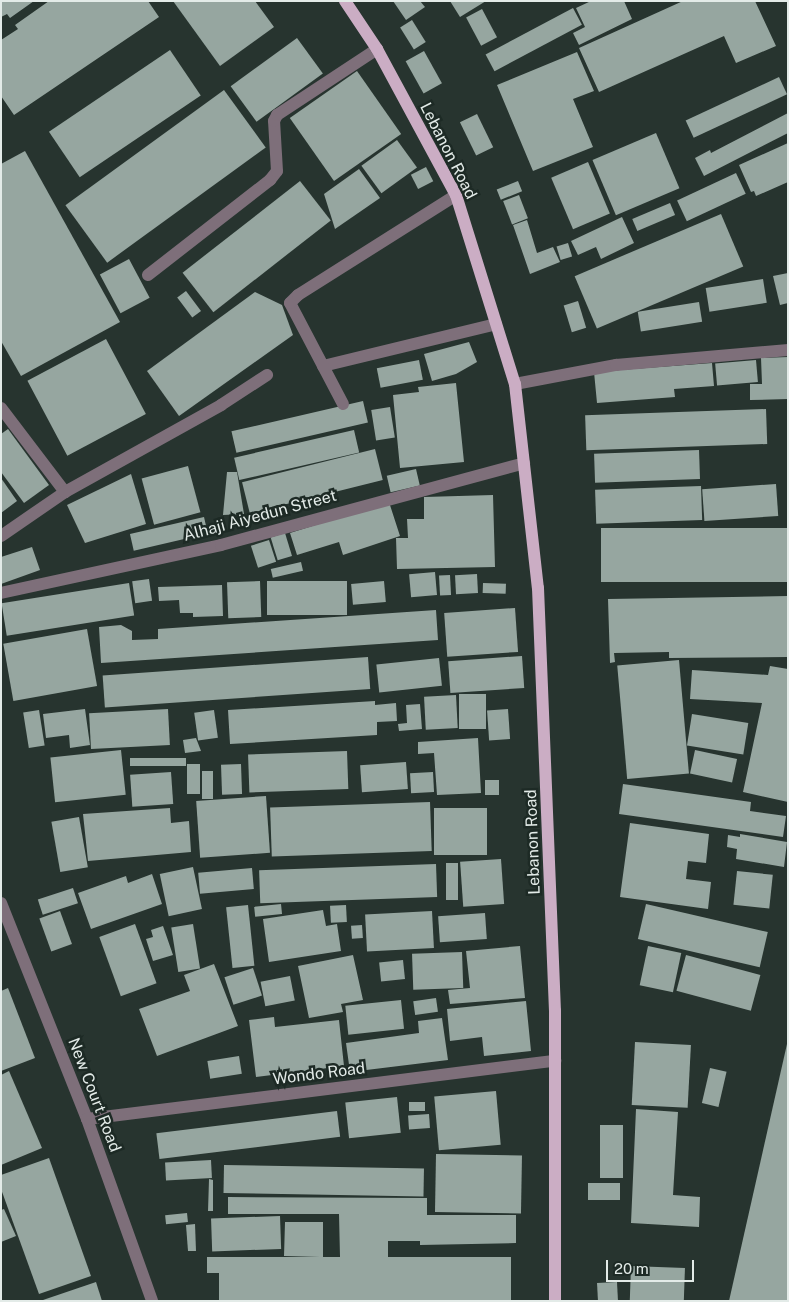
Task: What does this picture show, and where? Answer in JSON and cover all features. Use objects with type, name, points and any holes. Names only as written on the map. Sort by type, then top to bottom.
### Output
[{"type":"main road","name":"Lebanon Road","points":[[344,1],[377,49],[456,195],[515,384],[538,588],[555,1061],[555,1301]]},
{"type":"street","points":[[148,275],[270,180],[276,171],[274,121],[277,115],[377,49]]},
{"type":"street","points":[[343,404],[290,304],[298,295],[456,195]]},
{"type":"street","points":[[323,366],[496,324]]},
{"type":"street","points":[[515,384],[616,365],[788,350]]},
{"type":"street","points":[[1,536],[65,492],[221,405],[267,375]]},
{"type":"street","points":[[1,408],[65,492]]},
{"type":"street","name":"Alhaji Aiyedun Street","points":[[1,593],[221,545],[524,462]]},
{"type":"street","name":"New Court Road","points":[[1,903],[87,1118],[152,1301]]},
{"type":"street","name":"Wondo Road","points":[[87,1118],[555,1061]]},
{"type":"building","points":[[1,1],[34,1],[10,18],[7,14],[1,17]]},
{"type":"building","points":[[49,1],[148,1],[159,17],[14,115],[1,96],[1,40],[18,29],[15,25]]},
{"type":"building","points":[[173,1],[255,1],[274,27],[220,66]]},
{"type":"building","points":[[393,1],[420,1],[425,7],[406,20]]},
{"type":"building","points":[[450,1],[486,1],[460,17]]},
{"type":"building","points":[[591,1],[624,1],[632,19],[579,45],[573,33],[585,27],[576,8]]},
{"type":"building","points":[[683,1],[755,1],[776,46],[736,63],[724,36],[599,92],[579,48]]},
{"type":"building","points":[[573,8],[582,25],[495,71],[486,54]]},
{"type":"building","points":[[482,9],[497,37],[481,46],[466,17]]},
{"type":"building","points":[[412,20],[426,42],[414,49],[400,27]]},
{"type":"building","points":[[297,38],[323,74],[257,122],[231,86]]},
{"type":"building","points":[[170,50],[201,96],[80,177],[49,132]]},
{"type":"building","points":[[424,51],[442,83],[424,94],[406,61]]},
{"type":"building","points":[[577,52],[594,91],[573,99],[593,147],[533,171],[497,85]]},
{"type":"building","points":[[357,71],[401,134],[334,181],[290,118]]},
{"type":"building","points":[[779,77],[787,94],[694,138],[686,121]]},
{"type":"building","points":[[224,90],[266,147],[107,263],[65,205]]},
{"type":"building","points":[[788,113],[788,133],[704,176],[695,158],[710,150],[711,153]]},
{"type":"building","points":[[477,114],[493,147],[476,156],[460,122]]},
{"type":"building","points":[[656,133],[679,188],[616,215],[592,160]]},
{"type":"building","points":[[397,140],[417,168],[381,193],[361,166]]},
{"type":"building","points":[[788,143],[788,182],[756,196],[754,191],[751,192],[739,165]]},
{"type":"building","points":[[25,151],[120,322],[21,376],[1,341],[1,164]]},
{"type":"building","points":[[588,162],[610,214],[573,229],[551,178]]},
{"type":"building","points":[[426,167],[433,181],[418,189],[411,175]]},
{"type":"building","points":[[359,169],[380,198],[335,229],[324,194]]},
{"type":"building","points":[[736,173],[746,194],[687,221],[677,200]]},
{"type":"building","points":[[300,181],[331,220],[213,312],[183,273]]},
{"type":"building","points":[[518,181],[522,191],[501,200],[497,190]]},
{"type":"building","points":[[519,195],[528,218],[512,224],[503,201]]},
{"type":"building","points":[[670,203],[675,215],[637,231],[632,219]]},
{"type":"building","points":[[721,214],[743,266],[597,329],[575,276]]},
{"type":"building","points":[[622,217],[634,243],[601,259],[596,247],[578,255],[571,241]]},
{"type":"building","points":[[527,220],[537,253],[553,247],[560,262],[530,274],[513,225]]},
{"type":"building","points":[[568,243],[572,256],[561,260],[557,247]]},
{"type":"building","points":[[129,259],[150,298],[121,313],[100,274]]},
{"type":"building","points":[[788,273],[788,303],[780,305],[773,276]]},
{"type":"building","points":[[763,279],[767,303],[709,312],[706,288]]},
{"type":"building","points":[[186,291],[201,311],[192,318],[177,298]]},
{"type":"building","points":[[255,292],[282,305],[293,335],[179,416],[147,371]]},
{"type":"building","points":[[578,301],[586,328],[572,332],[564,305]]},
{"type":"building","points":[[699,302],[702,322],[641,331],[638,312]]},
{"type":"building","points":[[106,339],[146,414],[67,456],[27,381]]},
{"type":"building","points":[[469,342],[477,362],[456,374],[432,381],[424,354]]},
{"type":"building","points":[[788,357],[788,399],[750,400],[750,384],[762,384],[761,358]]},
{"type":"building","points":[[419,360],[423,380],[381,388],[377,368]]},
{"type":"building","points":[[756,360],[758,382],[717,385],[715,364]]},
{"type":"building","points":[[712,363],[714,386],[674,389],[675,397],[597,403],[594,372]]},
{"type":"building","points":[[456,383],[464,462],[400,468],[393,395],[419,392],[418,387]]},
{"type":"building","points":[[363,401],[368,422],[236,453],[231,431]]},
{"type":"building","points":[[390,407],[395,438],[376,441],[371,410]]},
{"type":"building","points":[[766,409],[767,444],[586,450],[585,415]]},
{"type":"building","points":[[8,429],[49,485],[24,503],[1,472],[1,434]]},
{"type":"building","points":[[354,430],[359,452],[239,480],[234,458]]},
{"type":"building","points":[[375,449],[383,480],[250,513],[242,482]]},
{"type":"building","points":[[699,450],[700,479],[595,483],[594,454]]},
{"type":"building","points":[[188,466],[200,512],[154,525],[142,478]]},
{"type":"building","points":[[416,469],[420,486],[391,492],[387,476]]},
{"type":"building","points":[[227,472],[237,472],[244,514],[223,515]]},
{"type":"building","points":[[131,474],[146,524],[85,543],[67,505]]},
{"type":"building","points":[[1,478],[17,501],[1,513]]},
{"type":"building","points":[[776,484],[778,516],[704,521],[702,489]]},
{"type":"building","points":[[701,486],[702,520],[596,524],[595,490]]},
{"type":"building","points":[[493,495],[495,567],[397,569],[396,538],[408,538],[407,519],[424,519],[424,497]]},
{"type":"building","points":[[389,502],[400,536],[343,555],[339,542],[297,555],[290,533]]},
{"type":"building","points":[[204,517],[208,534],[134,551],[130,534]]},
{"type":"building","points":[[601,528],[788,528],[788,582],[601,582]]},
{"type":"building","points":[[285,533],[292,556],[278,560],[271,537]]},
{"type":"building","points":[[269,540],[276,562],[258,568],[251,546]]},
{"type":"building","points":[[32,547],[40,570],[1,584],[1,557]]},
{"type":"building","points":[[301,562],[303,571],[273,578],[271,569]]},
{"type":"building","points":[[435,572],[437,595],[411,597],[409,574]]},
{"type":"building","points":[[477,574],[478,593],[456,594],[455,575]]},
{"type":"building","points":[[450,575],[451,595],[440,596],[439,576]]},
{"type":"building","points":[[149,579],[152,601],[135,603],[132,581]]},
{"type":"building","points":[[260,581],[261,617],[228,618],[227,582]]},
{"type":"building","points":[[267,581],[347,581],[347,615],[267,615]]},
{"type":"building","points":[[384,581],[386,602],[353,605],[351,584]]},
{"type":"building","points":[[129,583],[134,616],[7,636],[2,603]]},
{"type":"building","points":[[483,583],[506,584],[506,594],[483,593]]},
{"type":"building","points":[[222,585],[223,616],[193,617],[193,613],[180,613],[179,600],[159,601],[158,587]]},
{"type":"building","points":[[788,596],[788,657],[669,658],[669,652],[614,653],[615,662],[610,663],[608,599]]},
{"type":"building","points":[[515,608],[518,652],[447,657],[444,613]]},
{"type":"building","points":[[436,610],[438,640],[101,663],[99,627],[121,625],[132,631],[132,640],[158,639],[158,629]]},
{"type":"building","points":[[87,629],[97,686],[13,701],[3,644]]},
{"type":"building","points":[[522,656],[524,688],[450,693],[448,661]]},
{"type":"building","points":[[368,657],[370,689],[105,707],[103,676]]},
{"type":"building","points":[[439,658],[442,686],[379,692],[376,665]]},
{"type":"building","points":[[679,660],[689,774],[627,779],[617,665]]},
{"type":"building","points":[[770,666],[788,669],[788,802],[743,792],[762,703],[690,699],[692,670],[768,675]]},
{"type":"building","points":[[459,694],[486,694],[486,729],[459,729]]},
{"type":"building","points":[[456,695],[458,728],[426,730],[424,697]]},
{"type":"building","points":[[375,701],[375,705],[396,703],[397,721],[377,722],[377,735],[230,744],[228,710]]},
{"type":"building","points":[[420,704],[422,729],[399,731],[398,724],[407,723],[406,705]]},
{"type":"building","points":[[85,709],[90,745],[70,748],[69,735],[46,738],[43,714]]},
{"type":"building","points":[[168,709],[170,745],[91,749],[89,713]]},
{"type":"building","points":[[508,709],[510,739],[489,740],[487,710]]},
{"type":"building","points":[[39,710],[45,746],[29,748],[23,713]]},
{"type":"building","points":[[214,710],[218,738],[198,741],[194,713]]},
{"type":"building","points":[[692,714],[748,723],[743,755],[687,746]]},
{"type":"building","points":[[196,738],[201,751],[185,753],[183,740]]},
{"type":"building","points":[[478,738],[481,793],[437,795],[434,753],[418,754],[418,742]]},
{"type":"building","points":[[121,750],[126,795],[55,802],[50,757]]},
{"type":"building","points":[[695,750],[737,759],[732,782],[690,773]]},
{"type":"building","points":[[347,751],[348,789],[249,792],[248,754]]},
{"type":"building","points":[[130,758],[186,758],[186,766],[130,766]]},
{"type":"building","points":[[406,762],[408,789],[362,792],[360,765]]},
{"type":"building","points":[[187,764],[200,764],[200,794],[187,794]]},
{"type":"building","points":[[241,764],[242,794],[222,795],[221,765]]},
{"type":"building","points":[[202,771],[213,771],[213,799],[202,799]]},
{"type":"building","points":[[171,772],[173,804],[132,807],[130,775]]},
{"type":"building","points":[[433,772],[434,792],[411,793],[410,773]]},
{"type":"building","points":[[485,780],[499,780],[499,795],[485,795]]},
{"type":"building","points":[[623,784],[751,802],[750,811],[786,816],[783,837],[619,814]]},
{"type":"building","points":[[266,796],[270,853],[200,858],[196,801]]},
{"type":"building","points":[[430,802],[432,851],[272,857],[270,808]]},
{"type":"building","points":[[170,808],[171,823],[189,821],[191,852],[88,861],[83,814]]},
{"type":"building","points":[[434,808],[487,808],[487,855],[434,855]]},
{"type":"building","points":[[79,817],[88,867],[60,872],[51,822]]},
{"type":"building","points":[[630,823],[709,834],[706,863],[688,861],[686,879],[711,882],[708,909],[620,897]]},
{"type":"building","points":[[740,834],[787,842],[784,867],[736,859],[737,849],[727,847],[728,835],[740,837]]},
{"type":"building","points":[[501,859],[504,904],[463,907],[460,862]]},
{"type":"building","points":[[446,863],[458,863],[458,900],[446,900]]},
{"type":"building","points":[[436,864],[437,897],[260,903],[259,870]]},
{"type":"building","points":[[193,867],[202,909],[169,916],[160,874]]},
{"type":"building","points":[[252,868],[254,889],[200,894],[198,873]]},
{"type":"building","points":[[737,871],[773,875],[769,909],[733,905]]},
{"type":"building","points":[[152,874],[162,904],[91,929],[78,893],[126,876],[128,883]]},
{"type":"building","points":[[73,888],[78,903],[43,915],[38,899]]},
{"type":"building","points":[[281,904],[282,914],[255,917],[254,907]]},
{"type":"building","points":[[646,904],[768,932],[760,967],[638,939]]},
{"type":"building","points":[[248,905],[254,966],[232,968],[226,907]]},
{"type":"building","points":[[346,905],[347,922],[331,923],[330,906]]},
{"type":"building","points":[[323,910],[326,926],[337,924],[341,951],[269,962],[263,919]]},
{"type":"building","points":[[60,911],[72,944],[51,951],[39,919]]},
{"type":"building","points":[[432,911],[434,948],[367,951],[365,915]]},
{"type":"building","points":[[485,913],[487,939],[440,942],[438,916]]},
{"type":"building","points":[[135,924],[157,983],[121,996],[99,937]]},
{"type":"building","points":[[193,924],[200,968],[178,972],[171,927]]},
{"type":"building","points":[[362,925],[363,938],[352,939],[351,926]]},
{"type":"building","points":[[163,926],[173,955],[153,961],[146,939],[153,937],[151,930]]},
{"type":"building","points":[[520,946],[525,998],[450,1004],[448,990],[470,988],[466,951]]},
{"type":"building","points":[[648,946],[681,953],[673,992],[640,985]]},
{"type":"building","points":[[462,952],[463,988],[413,990],[412,954]]},
{"type":"building","points":[[353,955],[363,1000],[341,1004],[343,1012],[309,1018],[298,966]]},
{"type":"building","points":[[686,955],[760,975],[751,1011],[676,991]]},
{"type":"building","points":[[403,960],[405,979],[381,981],[379,963]]},
{"type":"building","points":[[214,964],[238,1026],[157,1056],[139,1009],[190,991],[184,975]]},
{"type":"building","points":[[253,968],[262,996],[233,1005],[224,977]]},
{"type":"building","points":[[290,976],[295,1001],[265,1006],[261,982]]},
{"type":"building","points":[[8,988],[35,1058],[1,1071],[1,991]]},
{"type":"building","points":[[436,998],[438,1012],[415,1015],[413,1001]]},
{"type":"building","points":[[401,1000],[404,1029],[348,1035],[345,1006]]},
{"type":"building","points":[[526,1001],[531,1051],[484,1056],[482,1037],[450,1041],[447,1009]]},
{"type":"building","points":[[274,1017],[275,1027],[339,1020],[344,1066],[256,1077],[249,1020]]},
{"type":"building","points":[[442,1018],[448,1060],[350,1072],[346,1043],[419,1033],[418,1021]]},
{"type":"building","points":[[635,1042],[691,1045],[688,1108],[632,1105]]},
{"type":"building","points":[[787,1044],[788,1301],[729,1301]]},
{"type":"building","points":[[239,1056],[242,1074],[210,1079],[207,1061]]},
{"type":"building","points":[[710,1068],[727,1072],[718,1107],[702,1103]]},
{"type":"building","points":[[9,1071],[42,1148],[1,1165],[1,1075]]},
{"type":"building","points":[[496,1091],[501,1145],[439,1150],[434,1096]]},
{"type":"building","points":[[397,1097],[401,1133],[349,1138],[345,1102]]},
{"type":"building","points":[[409,1102],[425,1102],[425,1111],[409,1111]]},
{"type":"building","points":[[636,1109],[678,1112],[673,1195],[700,1197],[699,1227],[631,1223]]},
{"type":"building","points":[[337,1111],[340,1137],[160,1159],[156,1133]]},
{"type":"building","points":[[429,1114],[430,1128],[409,1129],[408,1115]]},
{"type":"building","points":[[600,1125],[623,1125],[623,1178],[600,1178]]},
{"type":"building","points":[[436,1154],[522,1156],[521,1213],[435,1212]]},
{"type":"building","points":[[49,1158],[91,1276],[39,1294],[1,1189],[1,1175]]},
{"type":"building","points":[[211,1160],[212,1178],[166,1180],[165,1162]]},
{"type":"building","points":[[224,1165],[424,1168],[423,1196],[224,1193]]},
{"type":"building","points":[[209,1179],[213,1180],[213,1211],[208,1211]]},
{"type":"building","points":[[588,1183],[620,1183],[620,1200],[588,1200]]},
{"type":"building","points":[[228,1197],[427,1198],[427,1215],[516,1215],[516,1243],[420,1245],[420,1241],[388,1241],[388,1257],[511,1257],[511,1301],[219,1301],[219,1273],[207,1273],[207,1257],[320,1257],[284,1256],[285,1222],[323,1222],[323,1257],[340,1257],[339,1214],[228,1214]]},
{"type":"building","points":[[4,1209],[16,1236],[1,1242],[1,1210]]},
{"type":"building","points":[[187,1213],[188,1222],[166,1224],[165,1215]]},
{"type":"building","points":[[280,1216],[281,1249],[212,1251],[211,1218]]},
{"type":"building","points":[[195,1224],[196,1251],[188,1251],[186,1225]]},
{"type":"building","points":[[631,1266],[685,1268],[684,1301],[630,1301]]},
{"type":"building","points":[[96,1282],[102,1301],[43,1301],[43,1300]]},
{"type":"building","points":[[617,1282],[618,1301],[598,1301],[597,1283]]}]
